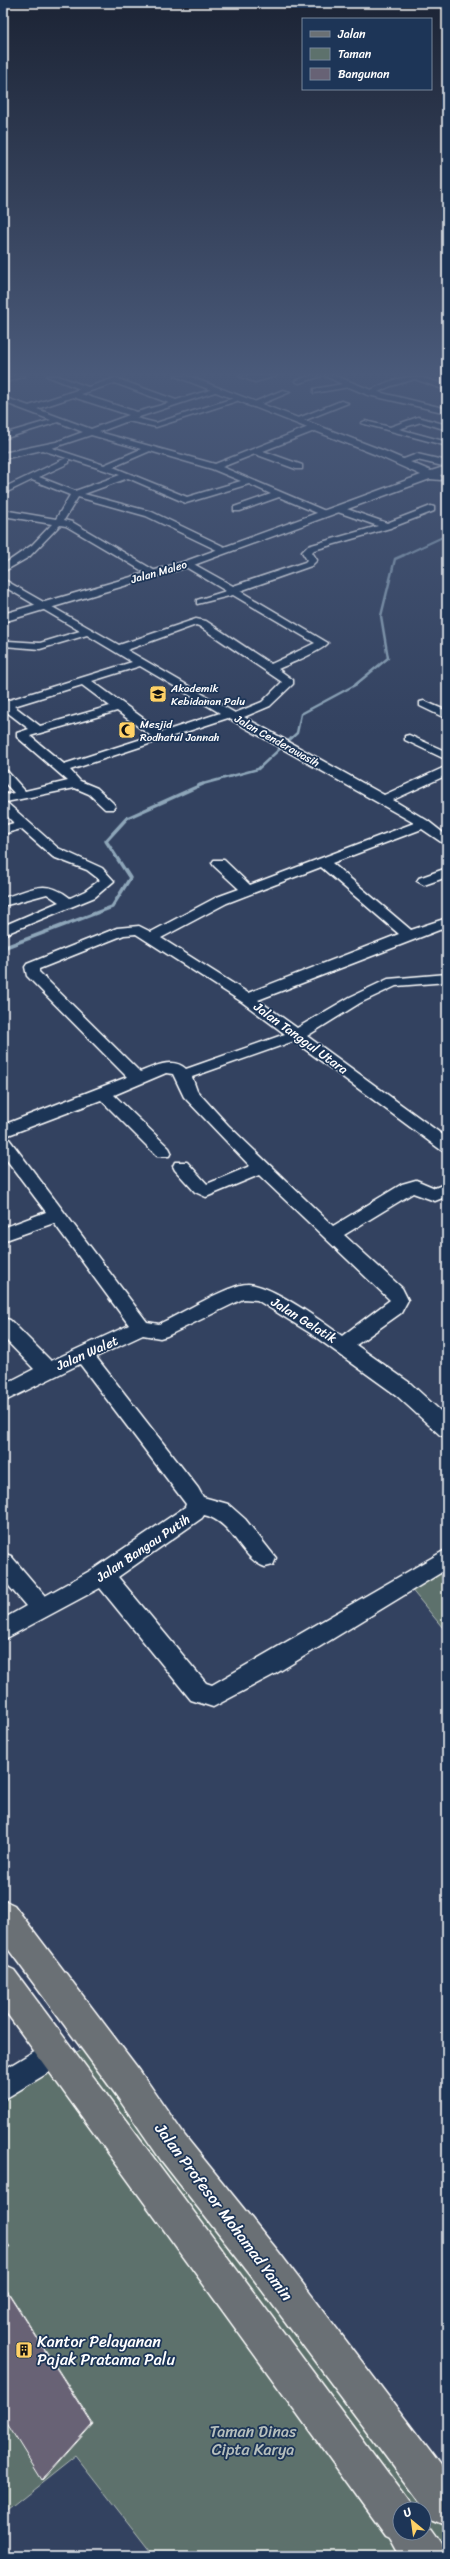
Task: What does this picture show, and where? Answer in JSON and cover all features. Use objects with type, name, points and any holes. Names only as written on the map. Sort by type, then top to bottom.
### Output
[{"type":"main road","name":"Jalan Profesor Mohamad Yamin","points":[[3,1916],[128,2083],[173,2148],[265,2264],[447,2506]]},
{"type":"main road","points":[[3,1981],[392,2511]]},
{"type":"main road","points":[[414,2541],[425,2556]]},
{"type":"street","points":[[3,569],[36,546],[59,522],[74,495]]},
{"type":"street","points":[[80,495],[149,514],[224,550]]},
{"type":"street","points":[[174,495],[182,499],[193,499],[204,495]]},
{"type":"street","points":[[237,509],[274,495]]},
{"type":"street","points":[[282,495],[325,513]]},
{"type":"street","name":"Jalan Maleo","points":[[3,618],[42,605],[187,564],[375,495]]},
{"type":"street","points":[[338,509],[387,526]]},
{"type":"street","points":[[201,602],[308,564],[312,560],[306,552],[312,548],[387,526],[431,509]]},
{"type":"street","points":[[3,513],[59,522],[89,534],[154,574]]},
{"type":"street","points":[[187,564],[323,643],[270,668]]},
{"type":"street","name":"Jalan Cenderawasih","points":[[4,583],[142,662],[232,716],[384,800],[424,824],[447,842]]},
{"type":"street","points":[[62,769],[160,736],[232,716],[266,704],[289,682],[200,622],[156,634],[148,641],[118,649]]},
{"type":"street","points":[[8,644],[40,646],[88,632]]},
{"type":"street","points":[[4,706],[142,662]]},
{"type":"street","points":[[84,681],[160,736]]},
{"type":"street","points":[[424,704],[447,716]]},
{"type":"street","points":[[4,706],[38,730]]},
{"type":"street","points":[[74,783],[74,780],[62,769],[21,736],[118,707]]},
{"type":"street","points":[[409,738],[447,756]]},
{"type":"street","points":[[384,800],[447,770]]},
{"type":"street","points":[[3,774],[22,795]]},
{"type":"street","points":[[3,799],[74,783],[93,791],[109,806]]},
{"type":"street","points":[[3,805],[47,847],[68,859],[90,866],[107,881],[95,891],[3,931]]},
{"type":"street","points":[[3,830],[23,824]]},
{"type":"street","points":[[157,934],[222,900],[424,824]]},
{"type":"street","points":[[323,862],[409,935]]},
{"type":"street","points":[[219,863],[248,890]]},
{"type":"street","points":[[424,881],[447,872]]},
{"type":"street","points":[[3,902],[47,890],[53,891],[68,903]]},
{"type":"street","points":[[251,997],[409,935],[447,922]]},
{"type":"street","name":"Jalan Tanggul Utara","points":[[138,1079],[30,970],[36,965],[58,955],[127,930],[139,930],[157,934],[251,997],[297,1035],[447,1146]]},
{"type":"street","points":[[183,1075],[297,1035],[355,1000],[393,982],[447,978]]},
{"type":"street","points":[[3,1131],[171,1067],[177,1069],[183,1075],[190,1093],[222,1129],[261,1168],[396,1293],[399,1300],[395,1308],[342,1345]]},
{"type":"street","points":[[103,1093],[163,1152]]},
{"type":"street","points":[[3,1143],[141,1328]]},
{"type":"street","points":[[181,1166],[201,1188],[206,1191],[261,1168]]},
{"type":"street","points":[[333,1234],[408,1188],[416,1186],[434,1195],[447,1189]]},
{"type":"street","points":[[3,1235],[56,1214]]},
{"type":"street","name":"Jalan Gelatik","points":[[141,1328],[160,1331],[239,1293],[248,1291],[262,1294],[342,1345],[403,1389],[447,1429]]},
{"type":"street","name":"Jalan Walet","points":[[3,1324],[48,1371],[141,1328]]},
{"type":"street","name":"Jalan Bangau Putih","points":[[3,1630],[103,1575],[195,1512],[196,1504],[191,1494],[84,1355]]},
{"type":"street","points":[[3,1394],[48,1371]]},
{"type":"street","points":[[196,1504],[221,1510],[238,1525],[265,1558]]},
{"type":"street","points":[[103,1575],[198,1692],[213,1696],[267,1666],[447,1558]]},
{"type":"street","points":[[3,1563],[42,1609]]},
{"type":"street","points":[[3,2086],[56,2052]]},
{"type":"green space","points":[[447,1561],[447,1633],[406,1583]]},
{"type":"green space","name":"Taman Dinas Cipta Karya","points":[[96,2041],[447,2507],[447,2556],[154,2556],[76,2456],[3,2514],[3,2094]]},
{"type":"building","points":[[3,2237],[9,2246],[3,2252]]},
{"type":"building","name":"Kantor Pelayanan Pajak Pratama Palu","points":[[3,2285],[92,2424],[42,2480],[3,2417]]},
{"type":"waterway","points":[[402,556],[447,535]]},
{"type":"waterway","points":[[199,785],[258,769],[297,733],[301,714],[355,685],[388,658],[381,616],[395,559],[404,555]]},
{"type":"waterway","points":[[3,948],[112,907],[130,878],[106,841],[127,818],[203,784]]},
{"type":"place","name":"Akademik Kebidanan Palu","points":[[158,694]]},
{"type":"place","name":"Mesjid Rodhatul Jannah","points":[[127,730]]},
{"type":"place","name":"Kantor Pelayanan Pajak Pratama Palu","points":[[24,2350]]}]
